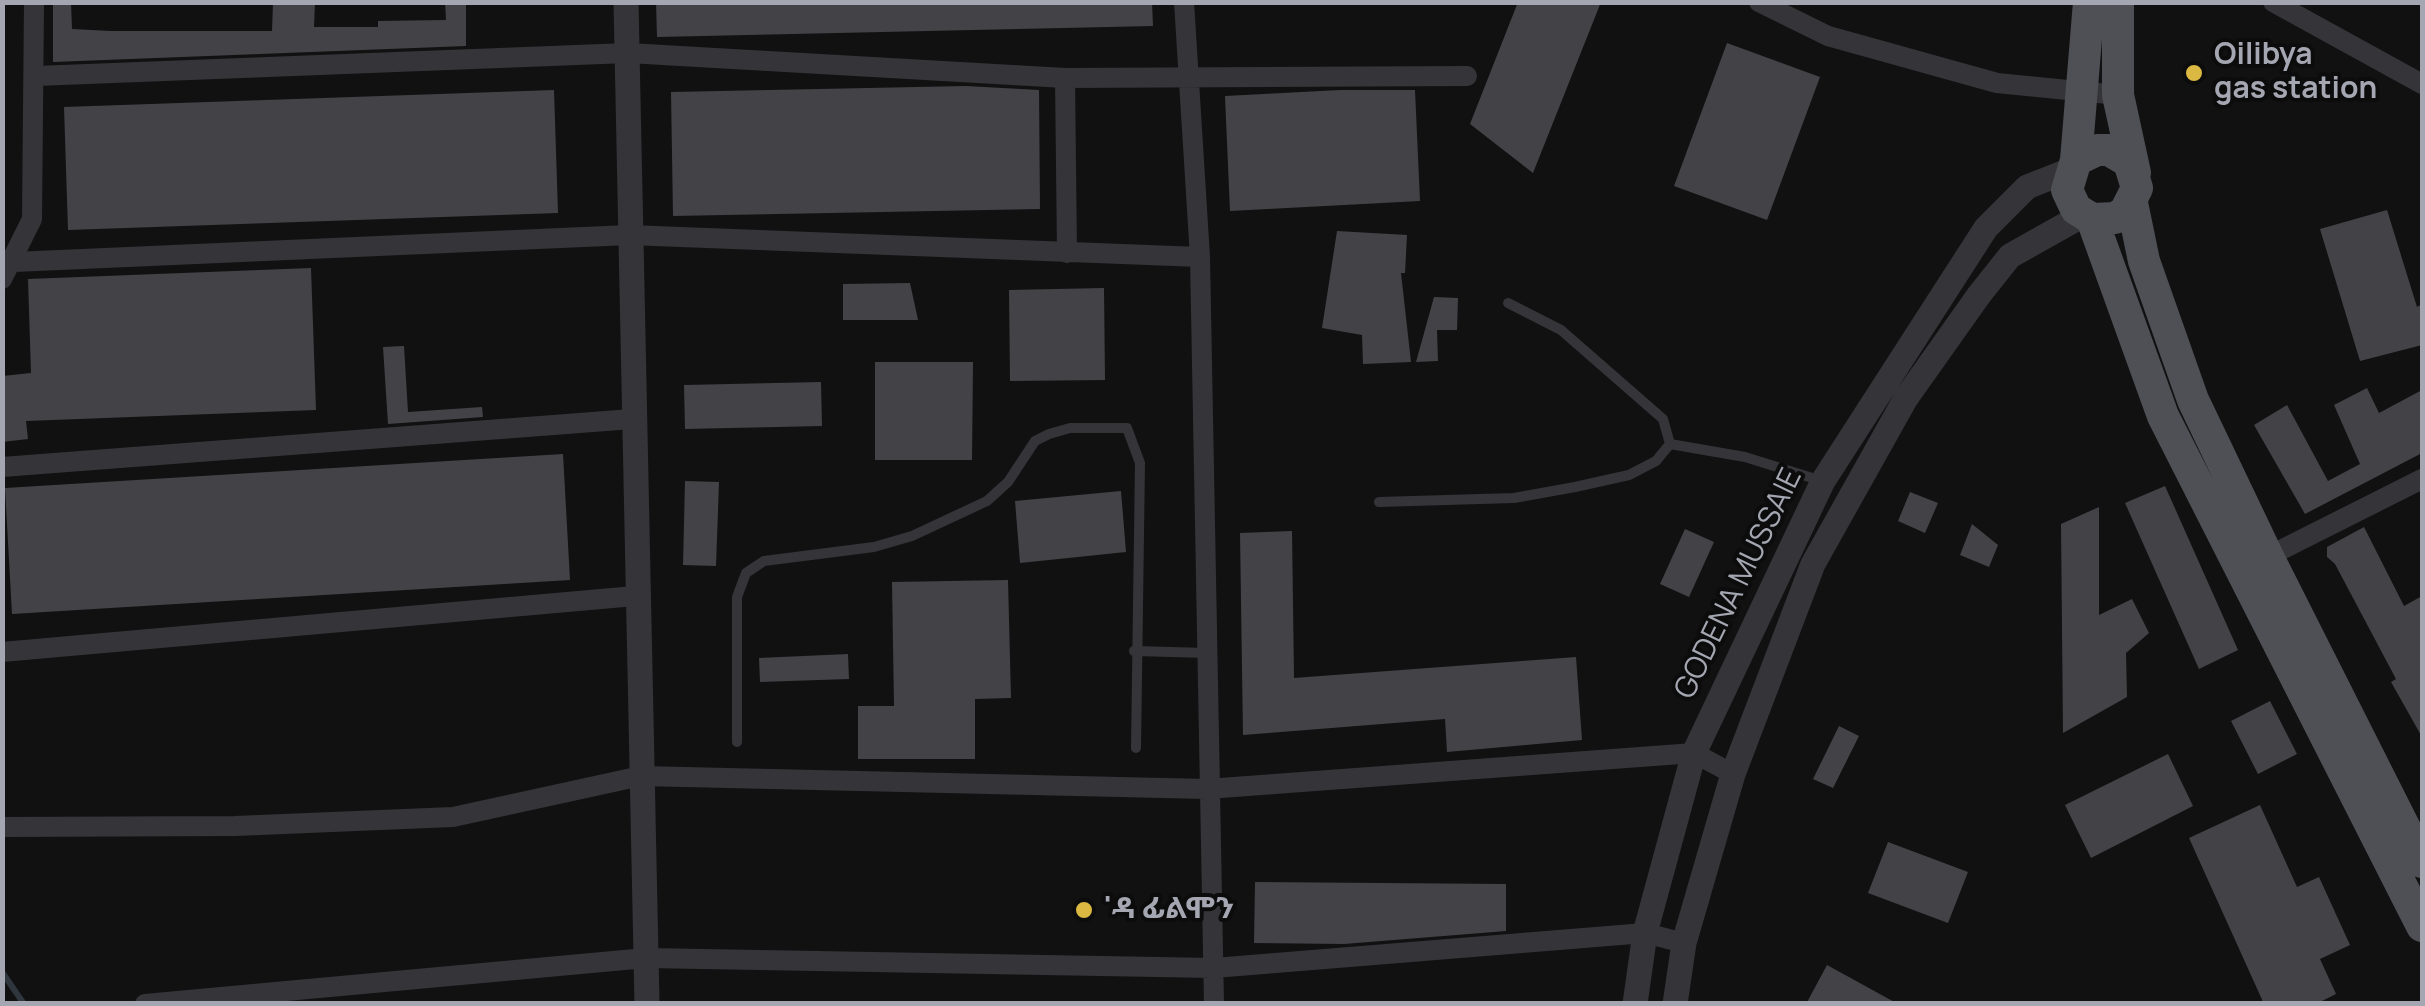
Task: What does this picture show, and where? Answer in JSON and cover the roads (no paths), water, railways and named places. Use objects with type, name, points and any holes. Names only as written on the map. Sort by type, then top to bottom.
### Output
[{"type":"main road","points":[[2089,2],[2073,165],[2066,190],[2088,217],[2163,416],[2254,563],[2382,814],[2422,926]]},
{"type":"main road","points":[[2118,2],[2118,94],[2144,261],[2254,563]]},
{"type":"main road","points":[[2073,165],[2086,153],[2109,150],[2129,162],[2134,188],[2115,218],[2088,217]]},
{"type":"main road","points":[[2163,416],[2194,400]]},
{"type":"main road","points":[[2382,814],[2422,862]]},
{"type":"street","points":[[34,2],[32,219],[8,271],[629,235],[1200,258]]},
{"type":"street","points":[[626,2],[646,1004]]},
{"type":"street","points":[[1184,2],[1200,258],[1214,1004]]},
{"type":"street","points":[[1759,2],[1828,36],[1997,83],[2081,94],[2118,94]]},
{"type":"street","points":[[2273,2],[2422,84]]},
{"type":"street","points":[[36,76],[628,53],[1065,78],[1467,76]]},
{"type":"street","points":[[1065,78],[1067,253]]},
{"type":"street","name":"GODENA MUSSAIE","points":[[1675,1004],[1684,943],[1732,774],[1814,564],[1896,391],[1986,228],[2028,187],[2073,165]]},
{"type":"street","name":"GODENA MUSSAIE","points":[[1635,1004],[1646,933],[1694,753],[1823,481],[2010,256],[2088,217]]},
{"type":"street","points":[[2,467],[632,418]]},
{"type":"street","points":[[2254,563],[2422,479]]},
{"type":"street","points":[[2,652],[635,596]]},
{"type":"street","points":[[2,826],[236,826],[453,817],[641,776],[1207,790],[1694,753],[1732,774]]},
{"type":"street","points":[[145,1004],[646,958],[1214,968],[1646,933],[1684,943]]},
{"type":"lane","points":[[1508,303],[1561,330],[1664,419],[1670,444]]},
{"type":"lane","points":[[737,742],[738,597],[746,573],[764,561],[874,547],[936,526],[988,501],[1008,482],[1035,441],[1070,428],[1127,428],[1136,445],[1136,748]]},
{"type":"lane","points":[[1670,444],[1745,457],[1823,481]]},
{"type":"lane","points":[[1379,502],[1514,498],[1575,488],[1629,475],[1656,461],[1670,444]]},
{"type":"lane","points":[[1134,651],[1209,654]]},
{"type":"waterway","points":[[2,972],[24,1004]]},
{"type":"place","name":"Oilibya gas station","points":[[2194,73]]},
{"type":"place","name":"'ዳ ፊልሞን","points":[[1084,910]]}]
